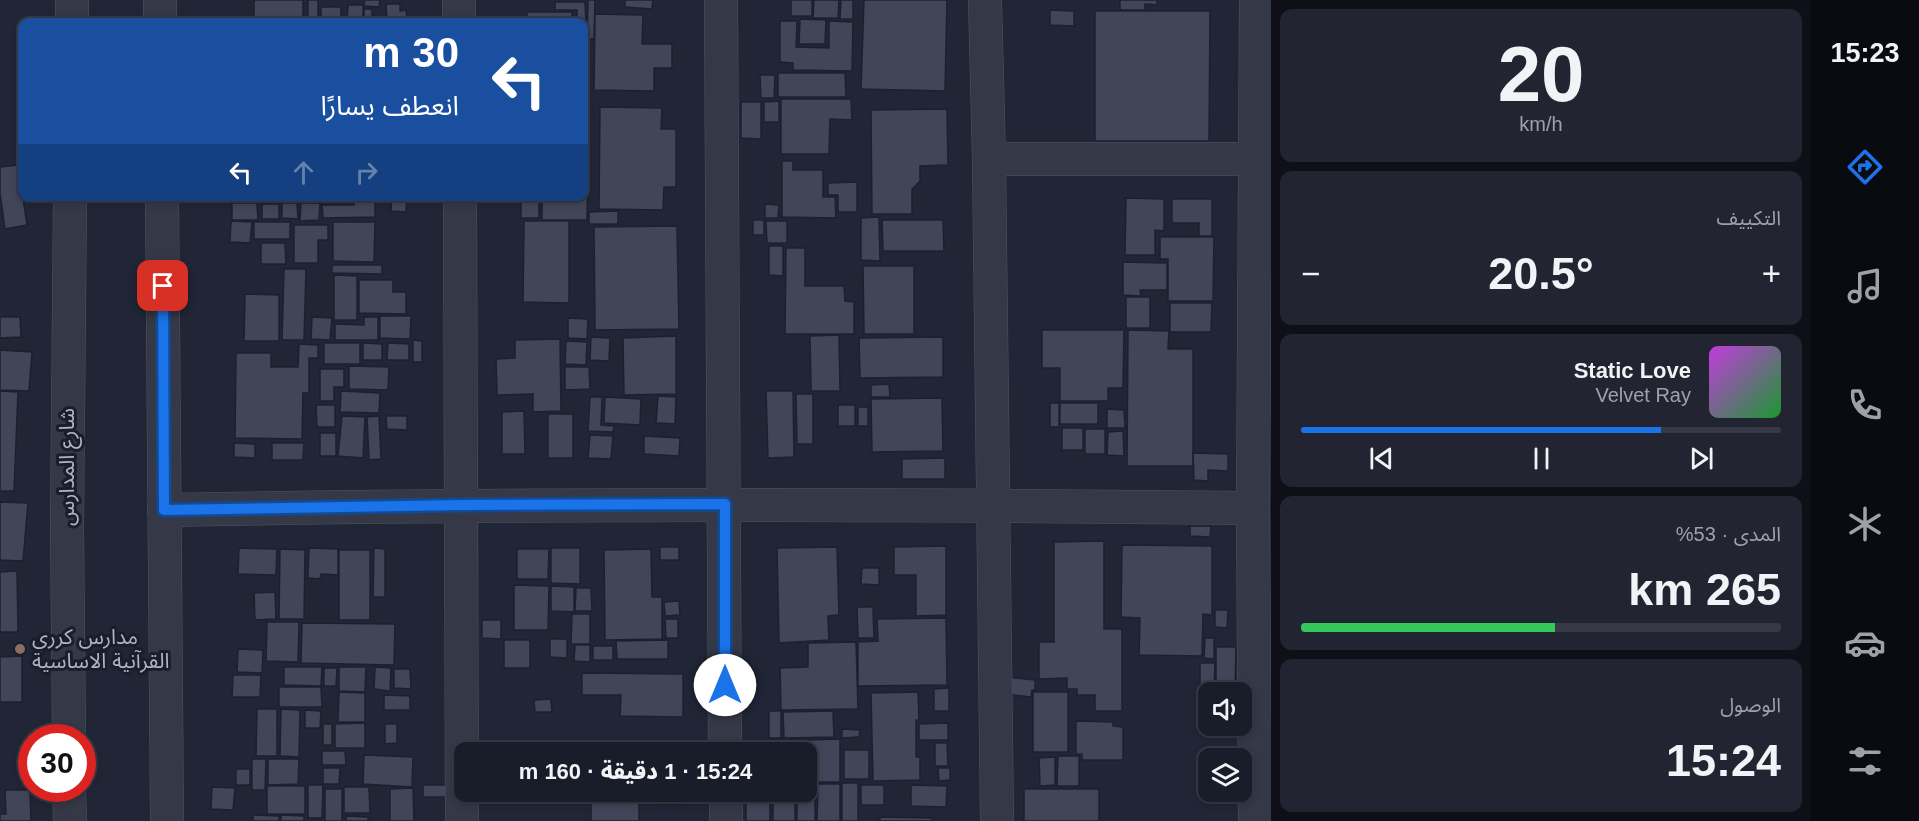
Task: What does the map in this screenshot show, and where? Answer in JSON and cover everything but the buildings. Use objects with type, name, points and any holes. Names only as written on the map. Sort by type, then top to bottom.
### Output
[{"type":"street","points":[[72,0],[72,18]]},
{"type":"street","points":[[160,0],[160,18]]},
{"type":"street","points":[[459,0],[459,18]]},
{"type":"street","points":[[721,0],[726,742]]},
{"type":"street","points":[[985,0],[997,821]]},
{"type":"street","points":[[1255,821],[1253,508],[1256,0]]},
{"type":"street","points":[[989,159],[1256,159]]},
{"type":"street","name":"شارع المدارس","points":[[69,724],[67,527],[70,201]]},
{"type":"street","points":[[162,201],[167,821]]},
{"type":"street","points":[[460,201],[462,821]]},
{"type":"street","points":[[164,510],[461,505],[725,504],[1253,508]]},
{"type":"street","points":[[69,802],[70,821]]},
{"type":"street","points":[[726,802],[726,821]]},
{"type":"place","name":"مدارس كرري القرآنية الاساسية","points":[[20,649]]},
{"type":"route","points":[[163,286],[164,510],[461,505],[725,504],[725,685]]}]
